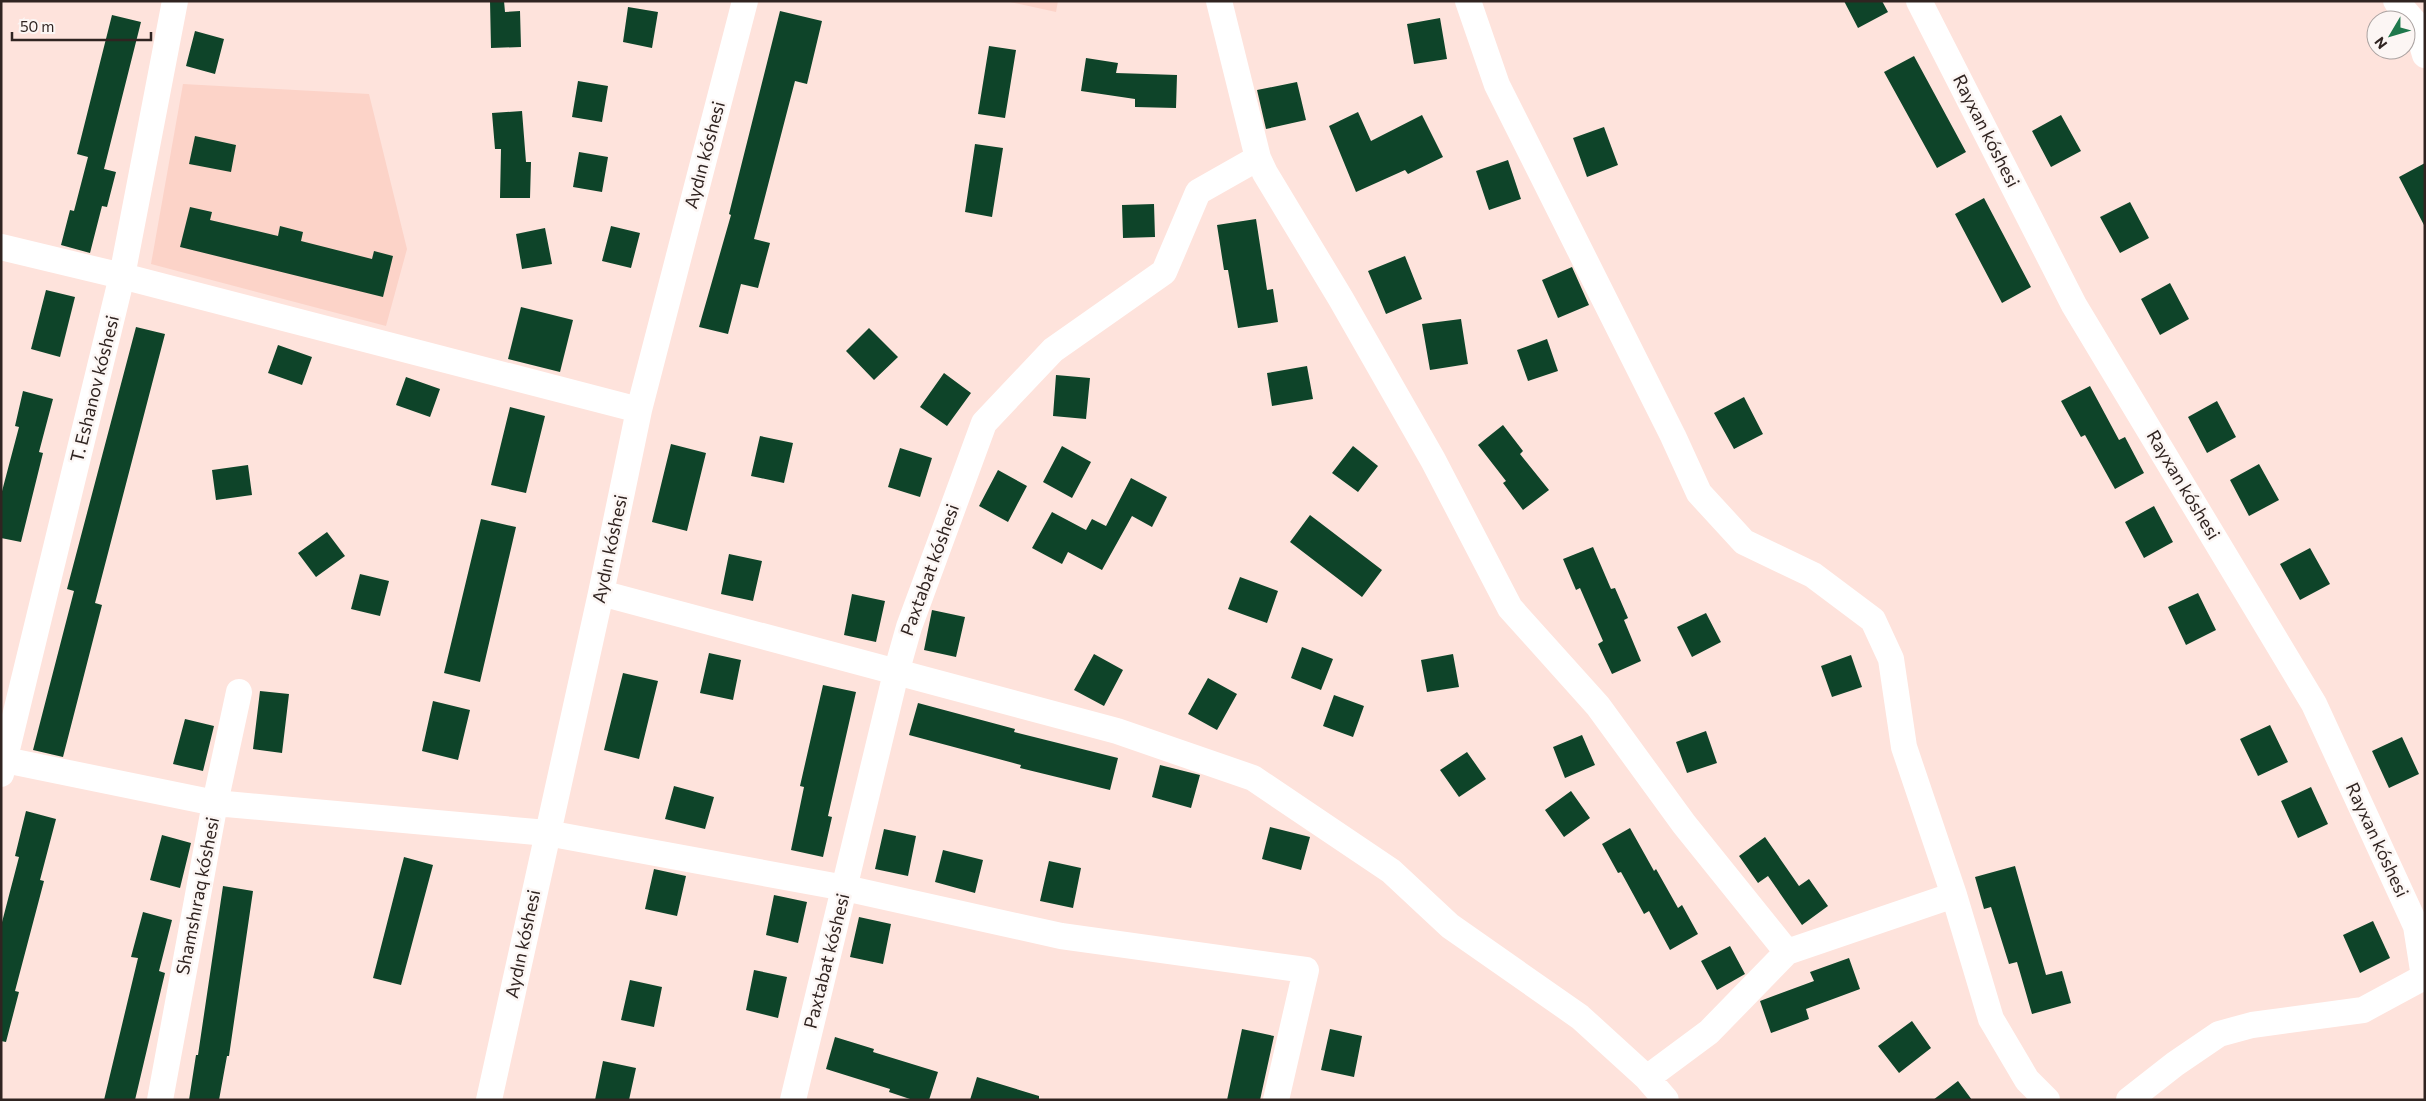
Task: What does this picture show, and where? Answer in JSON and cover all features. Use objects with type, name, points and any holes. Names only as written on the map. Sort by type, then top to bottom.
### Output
[{"type":"street","name":"T. Eshanov kóshesi","points":[[3,767],[122,276],[175,1]]},
{"type":"street","name":"Aydın kóshesi","points":[[489,1100],[601,593],[639,410],[745,1]]},
{"type":"street","points":[[1218,1],[1258,158],[1432,460],[1510,608],[1598,706],[1684,824],[1787,952]]},
{"type":"street","points":[[1468,1],[1496,85],[1673,436],[1699,493],[1744,542],[1813,575],[1873,620],[1891,658],[1904,747],[1954,895],[1991,1019],[2027,1080],[2047,1100]]},
{"type":"street","name":"Rayxan kóshesi","points":[[1919,1],[2074,305],[2314,704],[2416,926],[2424,977]]},
{"type":"street","points":[[2396,1],[2416,24],[2425,55]]},
{"type":"street","name":"Paxtabat kóshesi","points":[[792,1100],[896,672],[909,627],[984,423],[1053,350],[1164,272],[1198,192],[1258,158]]},
{"type":"street","points":[[1,247],[122,276],[639,410]]},
{"type":"street","points":[[601,593],[1117,731],[1253,778],[1391,871],[1450,926],[1580,1017],[1647,1078],[1666,1100]]},
{"type":"street","name":"Shamshıraq kóshesi","points":[[160,1100],[215,803],[239,692]]},
{"type":"street","points":[[3,767],[215,803],[547,832],[845,888],[1060,936],[1306,970],[1276,1100]]},
{"type":"street","points":[[1647,1078],[1709,1032],[1787,952],[1954,895]]},
{"type":"street","points":[[2129,1100],[2174,1064],[2218,1034],[2252,1025],[2363,1010],[2424,977]]},
{"type":"shaded area","points":[[1005,1],[1058,1],[1056,12]]},
{"type":"shaded area","points":[[183,84],[369,94],[407,249],[386,326],[151,264]]},
{"type":"building","points":[[490,1],[504,1],[505,12],[520,11],[521,47],[491,48]]},
{"type":"building","points":[[1844,1],[1882,1],[1888,12],[1858,28]]},
{"type":"building","points":[[628,7],[658,12],[652,48],[623,42]]},
{"type":"building","points":[[780,11],[822,21],[807,84],[795,81],[754,239],[770,243],[758,288],[741,284],[728,334],[699,327],[731,215],[729,214]]},
{"type":"building","points":[[112,15],[141,22],[104,169],[116,172],[107,207],[102,206],[90,253],[61,245],[70,210],[74,211],[88,157],[77,154]]},
{"type":"building","points":[[1440,18],[1447,59],[1414,64],[1407,24]]},
{"type":"building","points":[[195,31],[224,39],[215,74],[186,66]]},
{"type":"building","points":[[989,46],[1016,50],[1005,118],[978,114]]},
{"type":"building","points":[[1914,56],[1966,152],[1937,168],[1884,72]]},
{"type":"building","points":[[1086,58],[1118,63],[1116,73],[1177,75],[1176,108],[1135,107],[1135,99],[1081,91]]},
{"type":"building","points":[[578,81],[608,86],[602,122],[572,117]]},
{"type":"building","points":[[1297,82],[1306,120],[1266,129],[1257,90]]},
{"type":"building","points":[[522,111],[526,162],[531,162],[530,198],[500,198],[501,149],[495,149],[492,113]]},
{"type":"building","points":[[1358,112],[1371,141],[1422,115],[1443,157],[1408,174],[1405,170],[1356,192],[1329,126]]},
{"type":"building","points":[[2061,115],[2081,151],[2051,167],[2032,131]]},
{"type":"building","points":[[1604,127],[1618,165],[1587,177],[1573,138]]},
{"type":"building","points":[[195,136],[236,145],[231,172],[189,164]]},
{"type":"building","points":[[975,144],[1003,148],[992,217],[965,212]]},
{"type":"building","points":[[579,152],[608,157],[602,192],[573,187]]},
{"type":"building","points":[[1508,160],[1521,199],[1489,210],[1476,171]]},
{"type":"building","points":[[2425,163],[2425,227],[2399,177]]},
{"type":"building","points":[[1984,198],[2031,287],[2002,303],[1955,214]]},
{"type":"building","points":[[2130,202],[2149,238],[2120,253],[2100,217]]},
{"type":"building","points":[[1154,204],[1155,237],[1123,238],[1122,205]]},
{"type":"building","points":[[190,207],[212,212],[210,220],[278,236],[280,226],[303,232],[301,241],[372,259],[374,251],[393,256],[383,297],[180,247]]},
{"type":"building","points":[[1256,219],[1267,290],[1273,289],[1278,322],[1238,328],[1228,270],[1224,270],[1217,225]]},
{"type":"building","points":[[611,226],[640,233],[631,268],[602,261]]},
{"type":"building","points":[[545,228],[552,264],[522,269],[516,234]]},
{"type":"building","points":[[1405,256],[1422,299],[1386,314],[1368,271]]},
{"type":"building","points":[[1572,267],[1589,305],[1558,318],[1542,280]]},
{"type":"building","points":[[2170,283],[2189,319],[2160,335],[2141,299]]},
{"type":"building","points":[[46,290],[75,297],[60,357],[31,349]]},
{"type":"building","points":[[521,307],[573,320],[560,372],[508,359]]},
{"type":"building","points":[[1461,319],[1468,364],[1430,370],[1422,324]]},
{"type":"building","points":[[136,327],[165,334],[95,603],[102,605],[63,757],[33,750],[74,591],[67,589]]},
{"type":"building","points":[[869,328],[898,357],[874,380],[846,351]]},
{"type":"building","points":[[1547,339],[1558,371],[1528,381],[1517,350]]},
{"type":"building","points":[[278,345],[312,357],[302,385],[268,373]]},
{"type":"building","points":[[1307,366],[1313,399],[1272,406],[1267,373]]},
{"type":"building","points":[[944,373],[971,393],[947,426],[920,407]]},
{"type":"building","points":[[1056,375],[1090,378],[1086,419],[1053,416]]},
{"type":"building","points":[[406,377],[440,389],[430,417],[396,405]]},
{"type":"building","points":[[2090,386],[2119,440],[2125,437],[2144,473],[2115,489],[2085,435],[2081,437],[2061,401]]},
{"type":"building","points":[[23,391],[53,399],[39,452],[43,453],[21,542],[1,538],[1,495],[19,427],[15,426]]},
{"type":"building","points":[[1744,397],[1763,434],[1734,449],[1714,413]]},
{"type":"building","points":[[2217,401],[2236,437],[2207,453],[2188,417]]},
{"type":"building","points":[[510,407],[545,416],[526,493],[491,485]]},
{"type":"building","points":[[1503,425],[1523,451],[1520,454],[1549,490],[1523,510],[1503,483],[1506,481],[1478,445]]},
{"type":"building","points":[[760,436],[793,443],[784,483],[751,476]]},
{"type":"building","points":[[671,444],[706,453],[687,531],[652,522]]},
{"type":"building","points":[[1062,446],[1091,462],[1072,498],[1043,482]]},
{"type":"building","points":[[1353,446],[1378,466],[1358,492],[1332,473]]},
{"type":"building","points":[[900,448],[932,458],[920,497],[888,487]]},
{"type":"building","points":[[2259,464],[2279,500],[2249,516],[2230,480]]},
{"type":"building","points":[[248,465],[252,495],[216,500],[212,470]]},
{"type":"building","points":[[998,470],[1027,486],[1008,522],[979,506]]},
{"type":"building","points":[[1131,478],[1167,497],[1152,527],[1132,516],[1102,570],[1068,552],[1062,564],[1032,548],[1052,512],[1086,530],[1092,519],[1106,526]]},
{"type":"building","points":[[2154,506],[2173,542],[2144,558],[2125,522]]},
{"type":"building","points":[[1310,515],[1382,570],[1362,597],[1290,542]]},
{"type":"building","points":[[481,519],[516,527],[480,682],[444,673]]},
{"type":"building","points":[[327,532],[345,556],[316,577],[298,553]]},
{"type":"building","points":[[1593,547],[1611,589],[1615,588],[1628,618],[1624,620],[1641,661],[1612,674],[1598,644],[1603,641],[1580,588],[1576,590],[1563,559]]},
{"type":"building","points":[[2310,548],[2330,584],[2300,600],[2280,564]]},
{"type":"building","points":[[729,554],[762,561],[753,601],[721,594]]},
{"type":"building","points":[[360,574],[389,581],[380,616],[351,609]]},
{"type":"building","points":[[1240,577],[1278,591],[1267,623],[1228,609]]},
{"type":"building","points":[[2198,593],[2216,630],[2186,645],[2168,607]]},
{"type":"building","points":[[852,594],[885,601],[876,642],[844,635]]},
{"type":"building","points":[[932,610],[965,617],[956,657],[924,650]]},
{"type":"building","points":[[1706,613],[1721,642],[1692,657],[1677,627]]},
{"type":"building","points":[[1302,647],[1333,659],[1321,690],[1291,678]]},
{"type":"building","points":[[709,653],[741,660],[733,700],[700,693]]},
{"type":"building","points":[[1094,654],[1123,670],[1104,706],[1074,690]]},
{"type":"building","points":[[1453,654],[1459,687],[1427,692],[1421,660]]},
{"type":"building","points":[[1851,655],[1862,687],[1832,697],[1821,666]]},
{"type":"building","points":[[623,673],[658,681],[639,759],[604,750]]},
{"type":"building","points":[[1208,678],[1237,694],[1217,730],[1188,714]]},
{"type":"building","points":[[823,685],[856,692],[828,816],[832,817],[823,857],[791,850],[804,787],[800,786]]},
{"type":"building","points":[[260,691],[289,694],[282,753],[253,749]]},
{"type":"building","points":[[1334,695],[1364,706],[1353,737],[1323,726]]},
{"type":"building","points":[[433,701],[470,710],[458,760],[422,751]]},
{"type":"building","points":[[918,703],[1015,729],[1014,732],[1118,758],[1110,790],[1020,768],[1021,765],[909,735]]},
{"type":"building","points":[[185,719],[214,726],[203,771],[173,764]]},
{"type":"building","points":[[2270,725],[2288,762],[2258,776],[2240,739]]},
{"type":"building","points":[[1706,731],[1717,763],[1687,773],[1676,742]]},
{"type":"building","points":[[1582,735],[1595,765],[1565,778],[1553,747]]},
{"type":"building","points":[[2402,737],[2419,774],[2389,788],[2372,751]]},
{"type":"building","points":[[1467,752],[1486,779],[1459,797],[1440,770]]},
{"type":"building","points":[[1160,765],[1200,775],[1191,808],[1152,797]]},
{"type":"building","points":[[674,786],[714,797],[705,829],[665,819]]},
{"type":"building","points":[[2311,787],[2328,824],[2298,838],[2281,801]]},
{"type":"building","points":[[1571,791],[1590,818],[1564,837],[1545,810]]},
{"type":"building","points":[[26,811],[56,819],[40,880],[44,881],[15,991],[19,992],[6,1042],[1,1041],[1,926],[19,857],[15,856]]},
{"type":"building","points":[[1270,827],[1310,837],[1301,870],[1262,859]]},
{"type":"building","points":[[1630,828],[1654,871],[1656,869],[1678,908],[1682,905],[1698,934],[1670,950],[1649,911],[1644,914],[1621,872],[1618,873],[1602,844]]},
{"type":"building","points":[[884,829],[916,836],[908,876],[875,869]]},
{"type":"building","points":[[162,835],[191,843],[180,888],[150,880]]},
{"type":"building","points":[[1765,837],[1799,886],[1809,879],[1828,906],[1802,925],[1768,876],[1758,883],[1739,856]]},
{"type":"building","points":[[943,850],[983,860],[975,893],[935,882]]},
{"type":"building","points":[[404,857],[433,865],[401,985],[373,978]]},
{"type":"building","points":[[1049,861],[1081,868],[1073,908],[1040,901]]},
{"type":"building","points":[[2015,866],[2046,975],[2062,971],[2071,1003],[2032,1014],[2017,962],[2009,964],[1991,907],[1984,909],[1975,877]]},
{"type":"building","points":[[654,869],[686,876],[677,916],[645,909]]},
{"type":"building","points":[[223,886],[253,891],[229,1056],[227,1056],[219,1100],[189,1100],[196,1055],[198,1055]]},
{"type":"building","points":[[774,895],[807,902],[798,943],[766,935]]},
{"type":"building","points":[[143,912],[172,920],[159,971],[165,973],[135,1100],[104,1100],[138,958],[131,957]]},
{"type":"building","points":[[859,917],[891,924],[883,964],[850,957]]},
{"type":"building","points":[[2373,921],[2390,958],[2360,973],[2343,935]]},
{"type":"building","points":[[1730,946],[1745,974],[1717,990],[1701,961]]},
{"type":"building","points":[[1849,958],[1860,989],[1806,1009],[1809,1019],[1771,1033],[1760,1001],[1814,981],[1810,972]]},
{"type":"building","points":[[754,970],[787,977],[778,1018],[746,1010]]},
{"type":"building","points":[[630,980],[662,987],[654,1027],[621,1020]]},
{"type":"building","points":[[1912,1021],[1931,1048],[1899,1073],[1878,1046]]},
{"type":"building","points":[[1242,1029],[1274,1036],[1260,1100],[1227,1100]]},
{"type":"building","points":[[1330,1029],[1362,1036],[1354,1077],[1321,1070]]},
{"type":"building","points":[[835,1037],[874,1049],[873,1052],[938,1072],[929,1100],[913,1100],[889,1092],[890,1089],[826,1069]]},
{"type":"building","points":[[603,1061],[636,1068],[629,1100],[595,1100]]},
{"type":"building","points":[[977,1077],[1039,1096],[1039,1100],[970,1100]]},
{"type":"building","points":[[1958,1081],[1972,1100],[1933,1100]]}]
